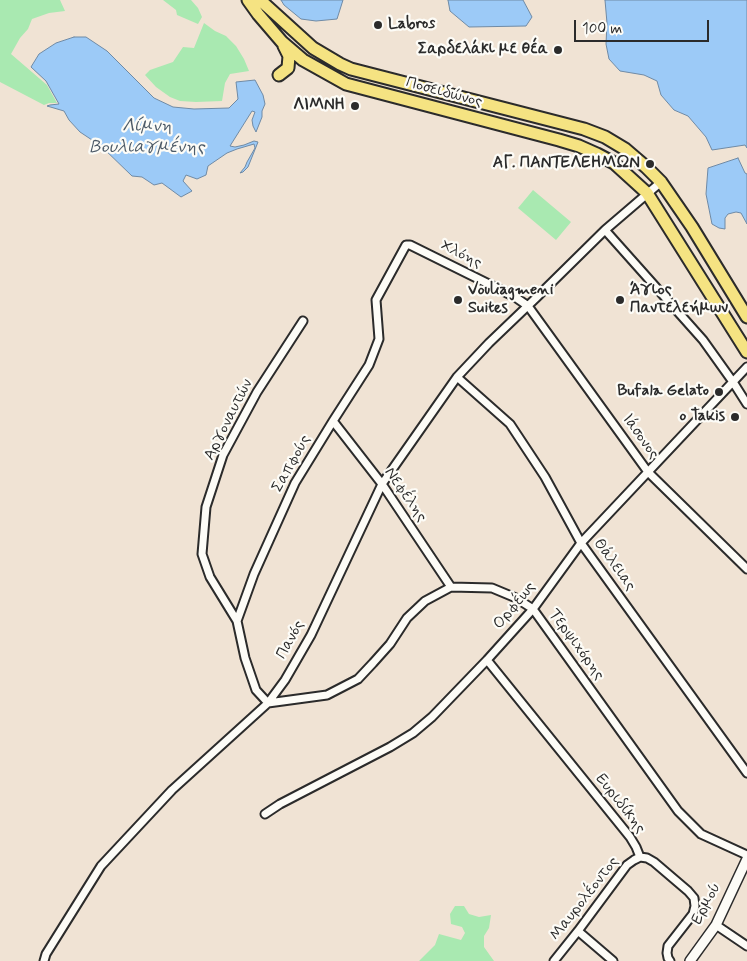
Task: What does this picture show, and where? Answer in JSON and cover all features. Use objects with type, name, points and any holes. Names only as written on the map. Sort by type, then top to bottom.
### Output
[{"type":"main road","name":"Ποσειδώνος","points":[[248,0],[282,42],[303,60],[346,84],[579,146],[614,163],[647,193],[747,352]]},
{"type":"main road","name":"Ποσειδώνος","points":[[260,0],[313,48],[351,69],[584,129],[605,137],[625,148],[661,182],[692,227],[747,317]]},
{"type":"main road","points":[[279,75],[288,68],[289,60],[282,42]]},
{"type":"main road","points":[[318,69],[328,58]]},
{"type":"street","points":[[528,306],[605,230],[661,182]]},
{"type":"street","points":[[605,230],[703,340],[747,404]]},
{"type":"street","name":"Χλόης","points":[[406,245],[410,245],[515,297],[528,306]]},
{"type":"street","name":"Σαπφούς","points":[[237,621],[254,574],[295,483],[369,365],[379,338],[376,300],[406,245]]},
{"type":"street","name":"Πανός","points":[[44,961],[46,954],[101,866],[172,790],[268,703],[285,680],[310,635],[382,484],[457,378],[489,343],[528,306]]},
{"type":"street","name":"Ιάσονος","points":[[528,306],[648,472],[747,569]]},
{"type":"street","name":"Αργοναυτών","points":[[237,621],[210,577],[202,554],[206,507],[223,455],[257,392],[303,321]]},
{"type":"street","name":"Ορφέως","points":[[265,814],[280,804],[390,747],[413,733],[432,717],[533,609],[581,543],[747,367]]},
{"type":"street","name":"Θάλειας","points":[[457,378],[510,424],[545,477],[581,543],[747,773]]},
{"type":"street","name":"Νεφέλης","points":[[333,421],[382,484],[451,587]]},
{"type":"street","name":"Τερψιχόρης","points":[[268,703],[327,695],[358,679],[390,644],[407,618],[425,601],[451,587],[492,588],[516,598],[533,609],[678,811],[701,834],[747,857]]},
{"type":"street","points":[[237,621],[245,658],[256,690],[268,703]]},
{"type":"street","name":"Ευριδίκης","points":[[487,660],[630,837],[640,857],[654,862],[694,898],[696,906],[693,914],[668,946],[667,953],[670,961]]},
{"type":"street","name":"Μαυρολέοντος","points":[[554,961],[628,865],[640,857]]},
{"type":"street","name":"Ερμού","points":[[690,961],[716,925],[747,857]]},
{"type":"street","points":[[716,925],[747,946]]},
{"type":"street","points":[[578,931],[613,961]]},
{"type":"green space","points":[[0,0],[60,0],[65,11],[49,13],[32,19],[28,29],[20,38],[11,54],[47,85],[57,103],[44,105],[0,82]]},
{"type":"green space","points":[[163,0],[191,0],[198,8],[202,17],[198,24],[177,15],[176,10]]},
{"type":"green space","points":[[204,23],[226,36],[236,46],[249,71],[230,74],[225,83],[222,101],[180,101],[170,97],[156,87],[145,75],[150,70],[173,62],[183,47],[194,48]]},
{"type":"green space","points":[[533,190],[571,222],[556,240],[518,208]]},
{"type":"green space","points":[[455,906],[464,906],[469,914],[479,917],[491,915],[489,928],[484,936],[484,947],[494,961],[419,961],[435,945],[439,934],[461,940],[465,933],[462,927],[451,924],[450,914]]},
{"type":"water","points":[[281,0],[343,0],[337,19],[316,21],[301,19],[284,5]]},
{"type":"water","points":[[448,0],[523,0],[532,17],[526,26],[469,27],[450,11]]},
{"type":"water","points":[[605,0],[747,0],[747,148],[745,145],[712,150],[706,137],[688,116],[674,110],[661,95],[657,81],[644,75],[620,71],[609,59],[606,44]]},
{"type":"water","name":"Λίμνη Βουλιαγμένης","points":[[74,37],[86,37],[107,51],[154,98],[173,107],[194,109],[229,108],[238,99],[236,82],[255,80],[263,95],[265,104],[262,117],[256,132],[252,120],[255,112],[252,111],[230,146],[235,147],[254,141],[258,142],[248,167],[240,173],[255,148],[254,144],[227,153],[208,166],[206,175],[197,179],[186,175],[183,181],[192,191],[181,197],[162,183],[154,185],[142,177],[132,176],[101,146],[80,132],[64,111],[47,106],[59,104],[46,81],[31,67],[39,54],[56,43]]},
{"type":"water","points":[[738,158],[747,174],[747,224],[741,213],[736,212],[728,214],[725,218],[725,229],[719,228],[712,224],[706,194],[708,168]]},
{"type":"place","name":"Labros","points":[[378,25]]},
{"type":"place","name":"Σαρδελάκι με θέα","points":[[558,50]]},
{"type":"place","name":"ΛΙΜΝΗ","points":[[355,106]]},
{"type":"place","name":"ΑΓ. ΠΑΝΤΕΛΕΗΜΩΝ","points":[[650,164]]},
{"type":"place","name":"Vouliagmeni Suites","points":[[458,300]]},
{"type":"place","name":"Άγιος Παντελεήμων","points":[[620,300]]},
{"type":"place","name":"Bufala Gelato","points":[[719,392]]},
{"type":"place","name":"o Takis","points":[[735,417]]}]
